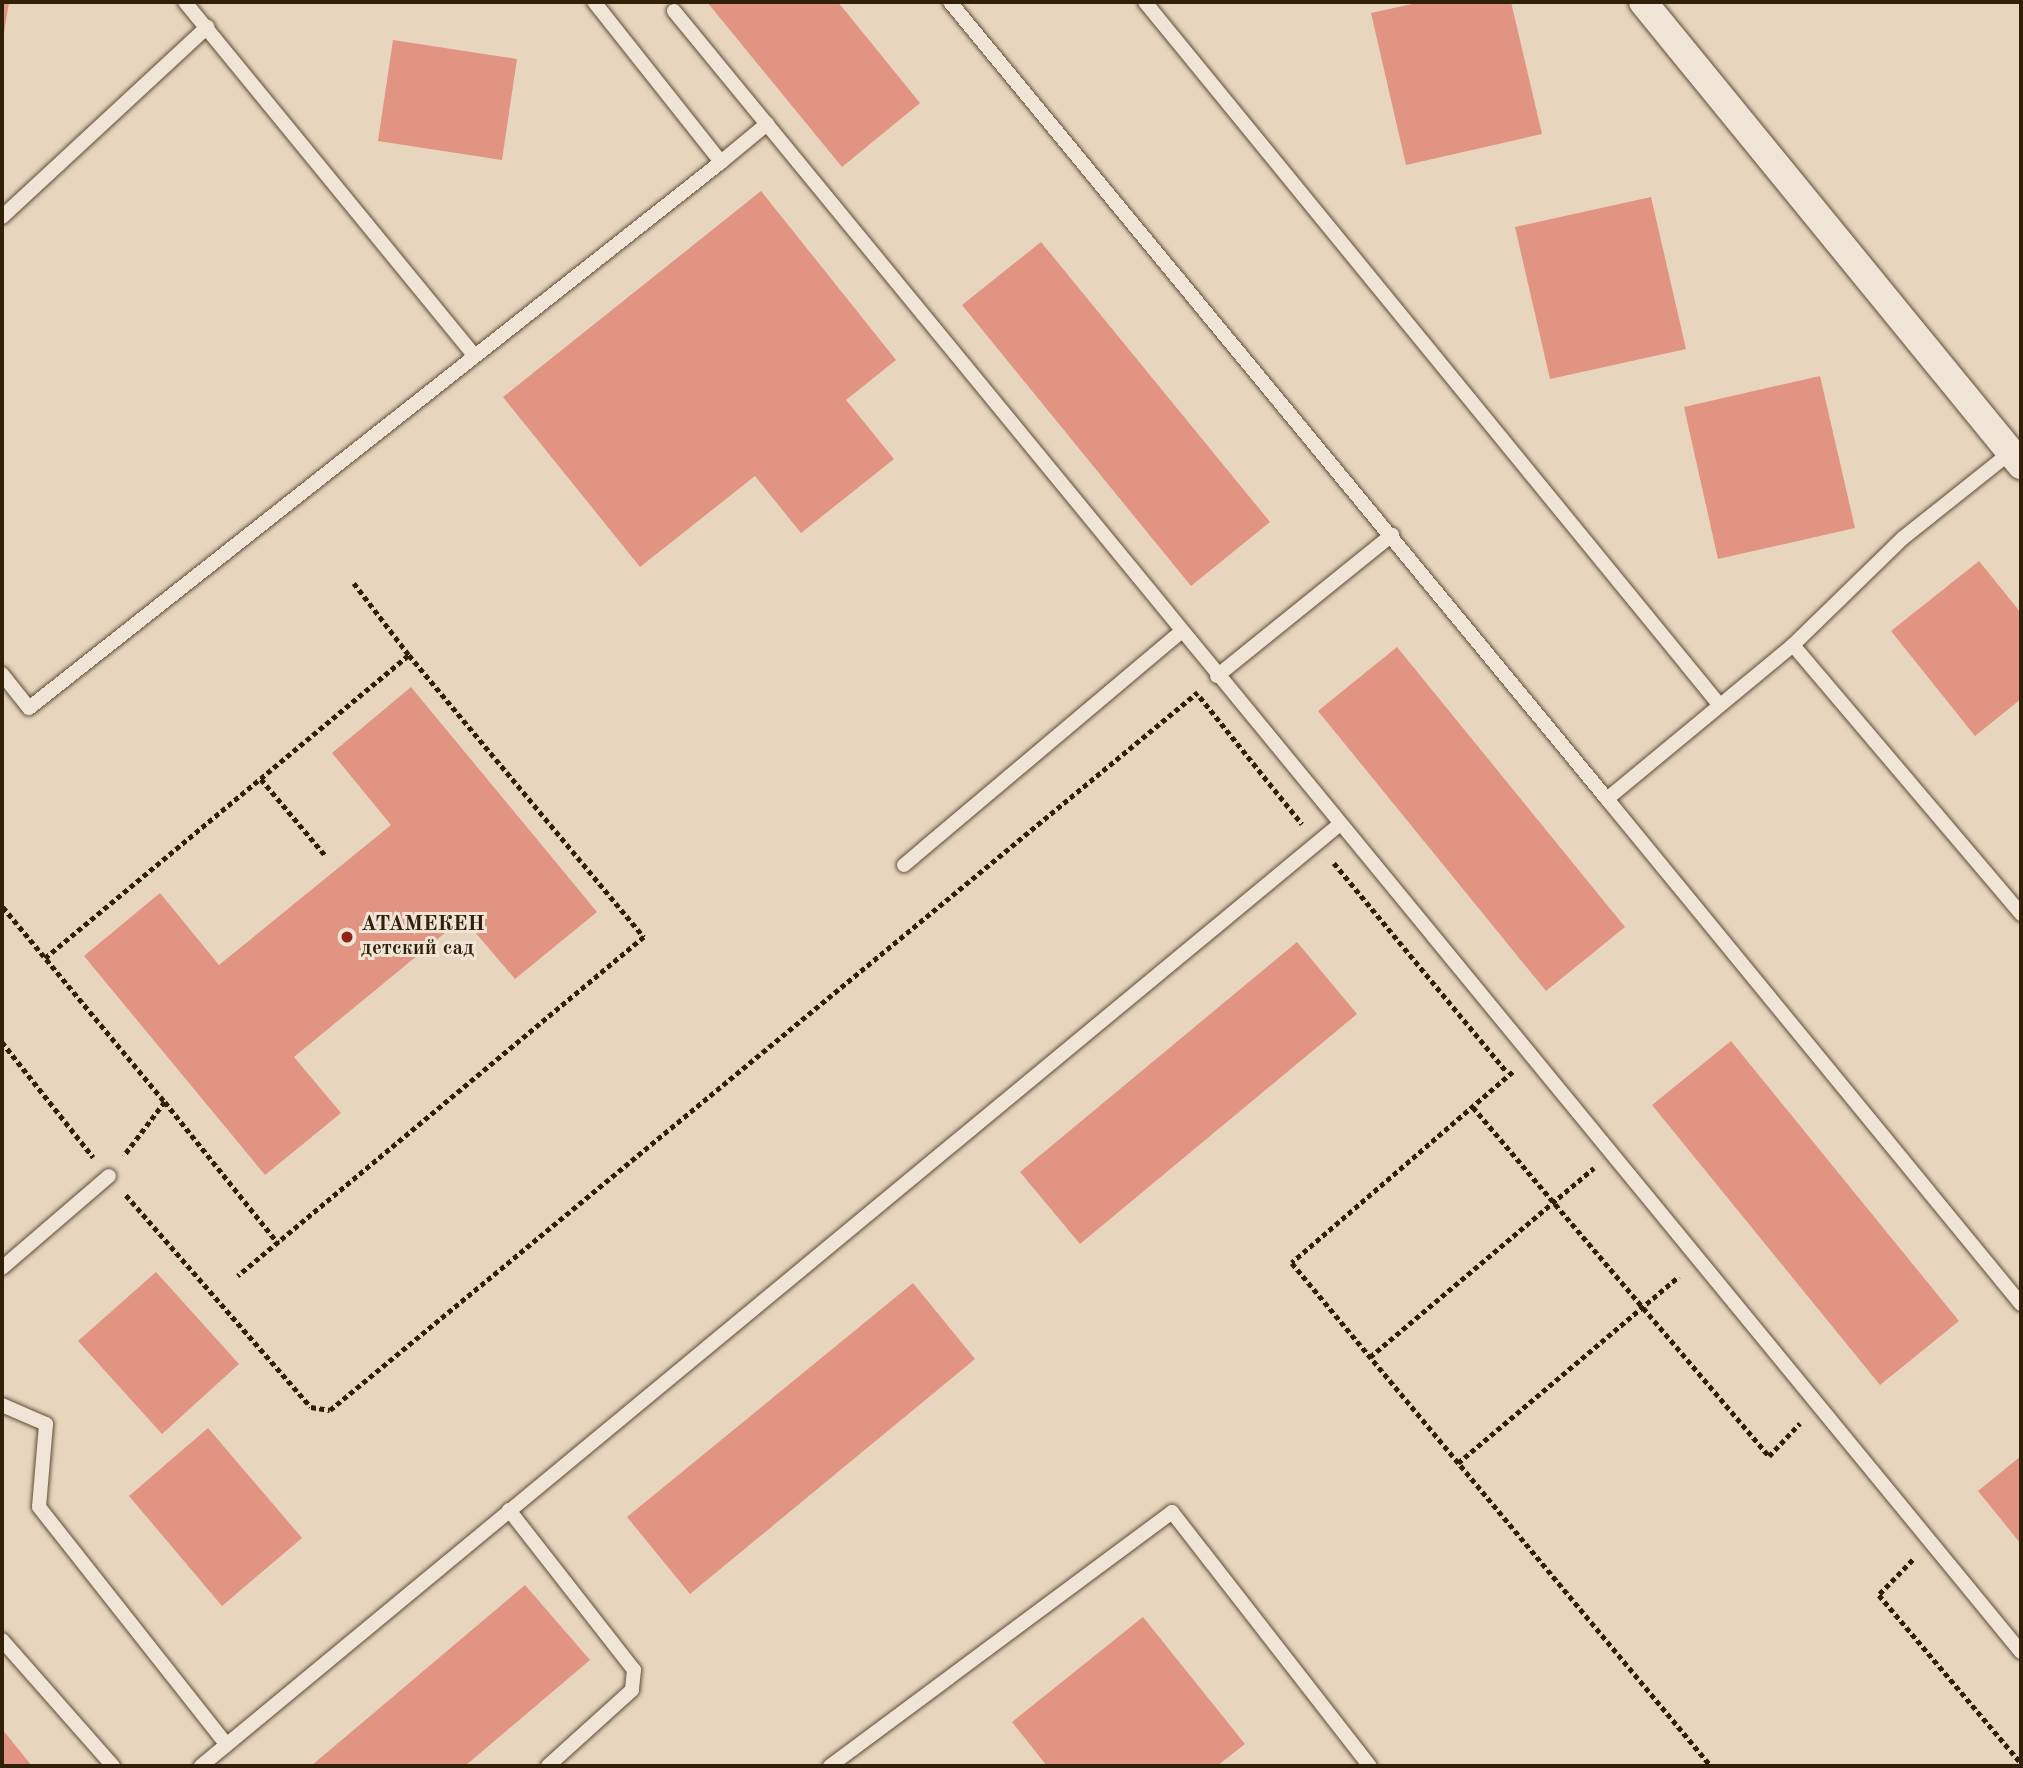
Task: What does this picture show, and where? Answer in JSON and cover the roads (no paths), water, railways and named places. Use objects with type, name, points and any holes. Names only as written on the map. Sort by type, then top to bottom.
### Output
[{"type":"street","points":[[1643,2],[2018,453]]},
{"type":"lane","points":[[186,2],[473,354]]},
{"type":"lane","points":[[594,2],[721,162]]},
{"type":"lane","points":[[950,2],[1392,535],[2021,1304]]},
{"type":"lane","points":[[1145,2],[1718,703]]},
{"type":"lane","points":[[674,12],[1339,825],[2021,1651]]},
{"type":"lane","points":[[2,217],[207,27]]},
{"type":"lane","points":[[2,674],[29,708],[767,124]]},
{"type":"lane","points":[[1607,799],[1718,703],[1793,645],[1903,538],[2018,453]]},
{"type":"lane","points":[[1217,676],[1392,535]]},
{"type":"lane","points":[[904,865],[1181,632]]},
{"type":"lane","points":[[1793,645],[2021,914]]},
{"type":"lane","points":[[201,1766],[1339,825]]},
{"type":"lane","points":[[2,1268],[108,1176]]},
{"type":"lane","points":[[2,1405],[46,1424],[38,1507],[227,1745]]},
{"type":"lane","points":[[509,1510],[634,1670],[632,1690],[548,1766]]},
{"type":"lane","points":[[830,1766],[1172,1512],[1370,1766]]},
{"type":"lane","points":[[2,1640],[113,1766]]},
{"type":"place","name":"АТАМЕКЕН детский сад","points":[[347,937]]}]
